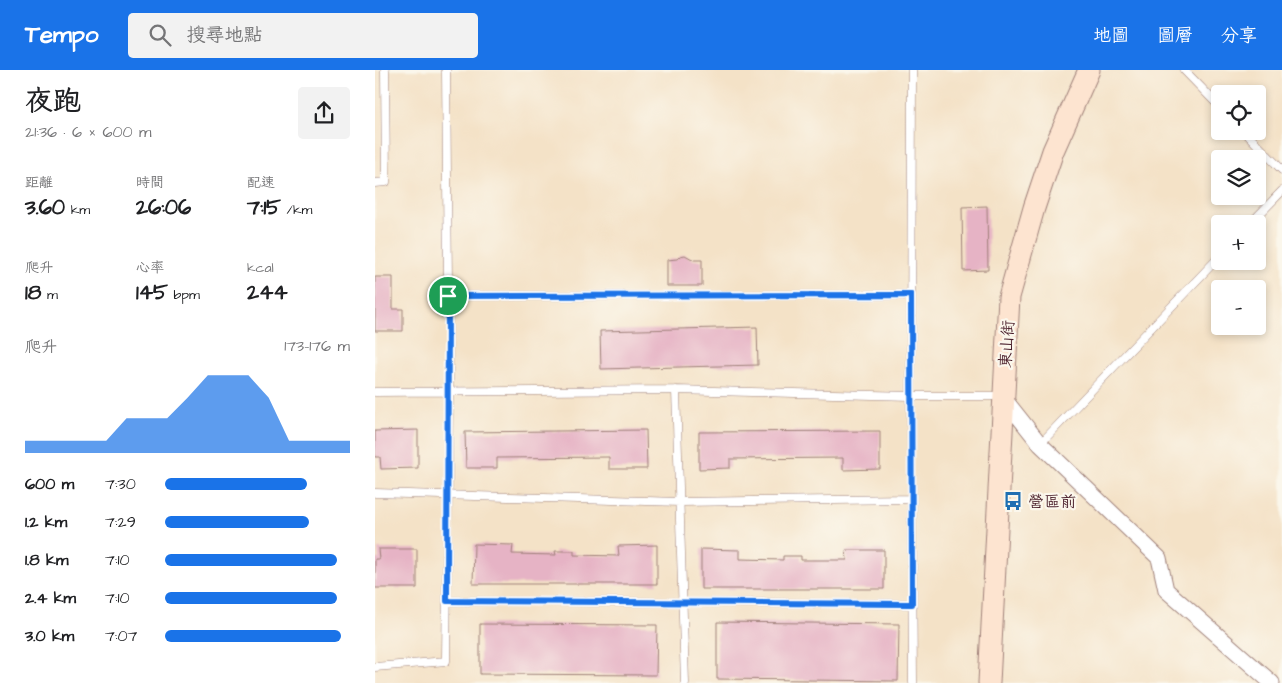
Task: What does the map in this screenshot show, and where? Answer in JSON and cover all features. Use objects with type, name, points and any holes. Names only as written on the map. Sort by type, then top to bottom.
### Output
[{"type":"main road","name":"東山街","points":[[989,683],[1002,396],[1012,288],[1034,208],[1053,151],[1089,70]]},
{"type":"main road","name":"東山街","points":[[991,631],[999,683]]},
{"type":"street","points":[[1002,396],[1040,444],[1159,558],[1166,590],[1272,683]]},
{"type":"lane","points":[[375,182],[386,182],[385,70]]},
{"type":"lane","points":[[375,667],[446,662],[449,392],[446,70]]},
{"type":"lane","points":[[912,70],[911,499],[913,683]]},
{"type":"lane","points":[[1184,70],[1211,98]]},
{"type":"lane","points":[[1253,140],[1282,170]]},
{"type":"lane","points":[[1259,215],[1282,191]]},
{"type":"lane","points":[[1040,444],[1211,265]]},
{"type":"lane","points":[[448,296],[911,295]]},
{"type":"lane","points":[[375,392],[676,390],[911,396],[1002,396]]},
{"type":"lane","points":[[676,390],[685,683]]},
{"type":"lane","points":[[375,493],[679,502],[911,499]]},
{"type":"lane","points":[[447,601],[912,604]]},
{"type":"building","points":[[987,206],[988,270],[963,271],[962,207]]},
{"type":"building","points":[[685,255],[694,260],[702,260],[702,286],[667,286],[667,260],[677,259]]},
{"type":"building","points":[[375,277],[393,277],[393,309],[403,309],[403,331],[375,331]]},
{"type":"building","points":[[757,327],[758,365],[601,369],[600,331]]},
{"type":"building","points":[[418,430],[418,468],[381,469],[380,457],[375,457],[375,431]]},
{"type":"building","points":[[646,430],[647,469],[609,469],[609,457],[497,458],[497,468],[466,468],[465,432]]},
{"type":"building","points":[[880,431],[880,469],[843,470],[843,458],[730,459],[730,468],[699,469],[699,432]]},
{"type":"building","points":[[474,544],[513,545],[512,554],[556,555],[555,551],[574,551],[574,555],[619,556],[618,546],[657,545],[657,584],[473,584]]},
{"type":"building","points":[[378,549],[417,549],[417,588],[375,588],[375,559],[379,559]]},
{"type":"building","points":[[701,549],[740,550],[740,559],[783,560],[783,556],[801,556],[801,560],[847,560],[846,550],[884,550],[884,589],[701,589]]},
{"type":"building","points":[[717,622],[899,624],[898,681],[717,679]]},
{"type":"building","points":[[480,624],[657,625],[656,675],[480,674]]},
{"type":"place","name":"營區前","points":[[1013,501]]},
{"type":"route","points":[[911,295],[912,604],[447,601],[448,296],[911,295]]}]
